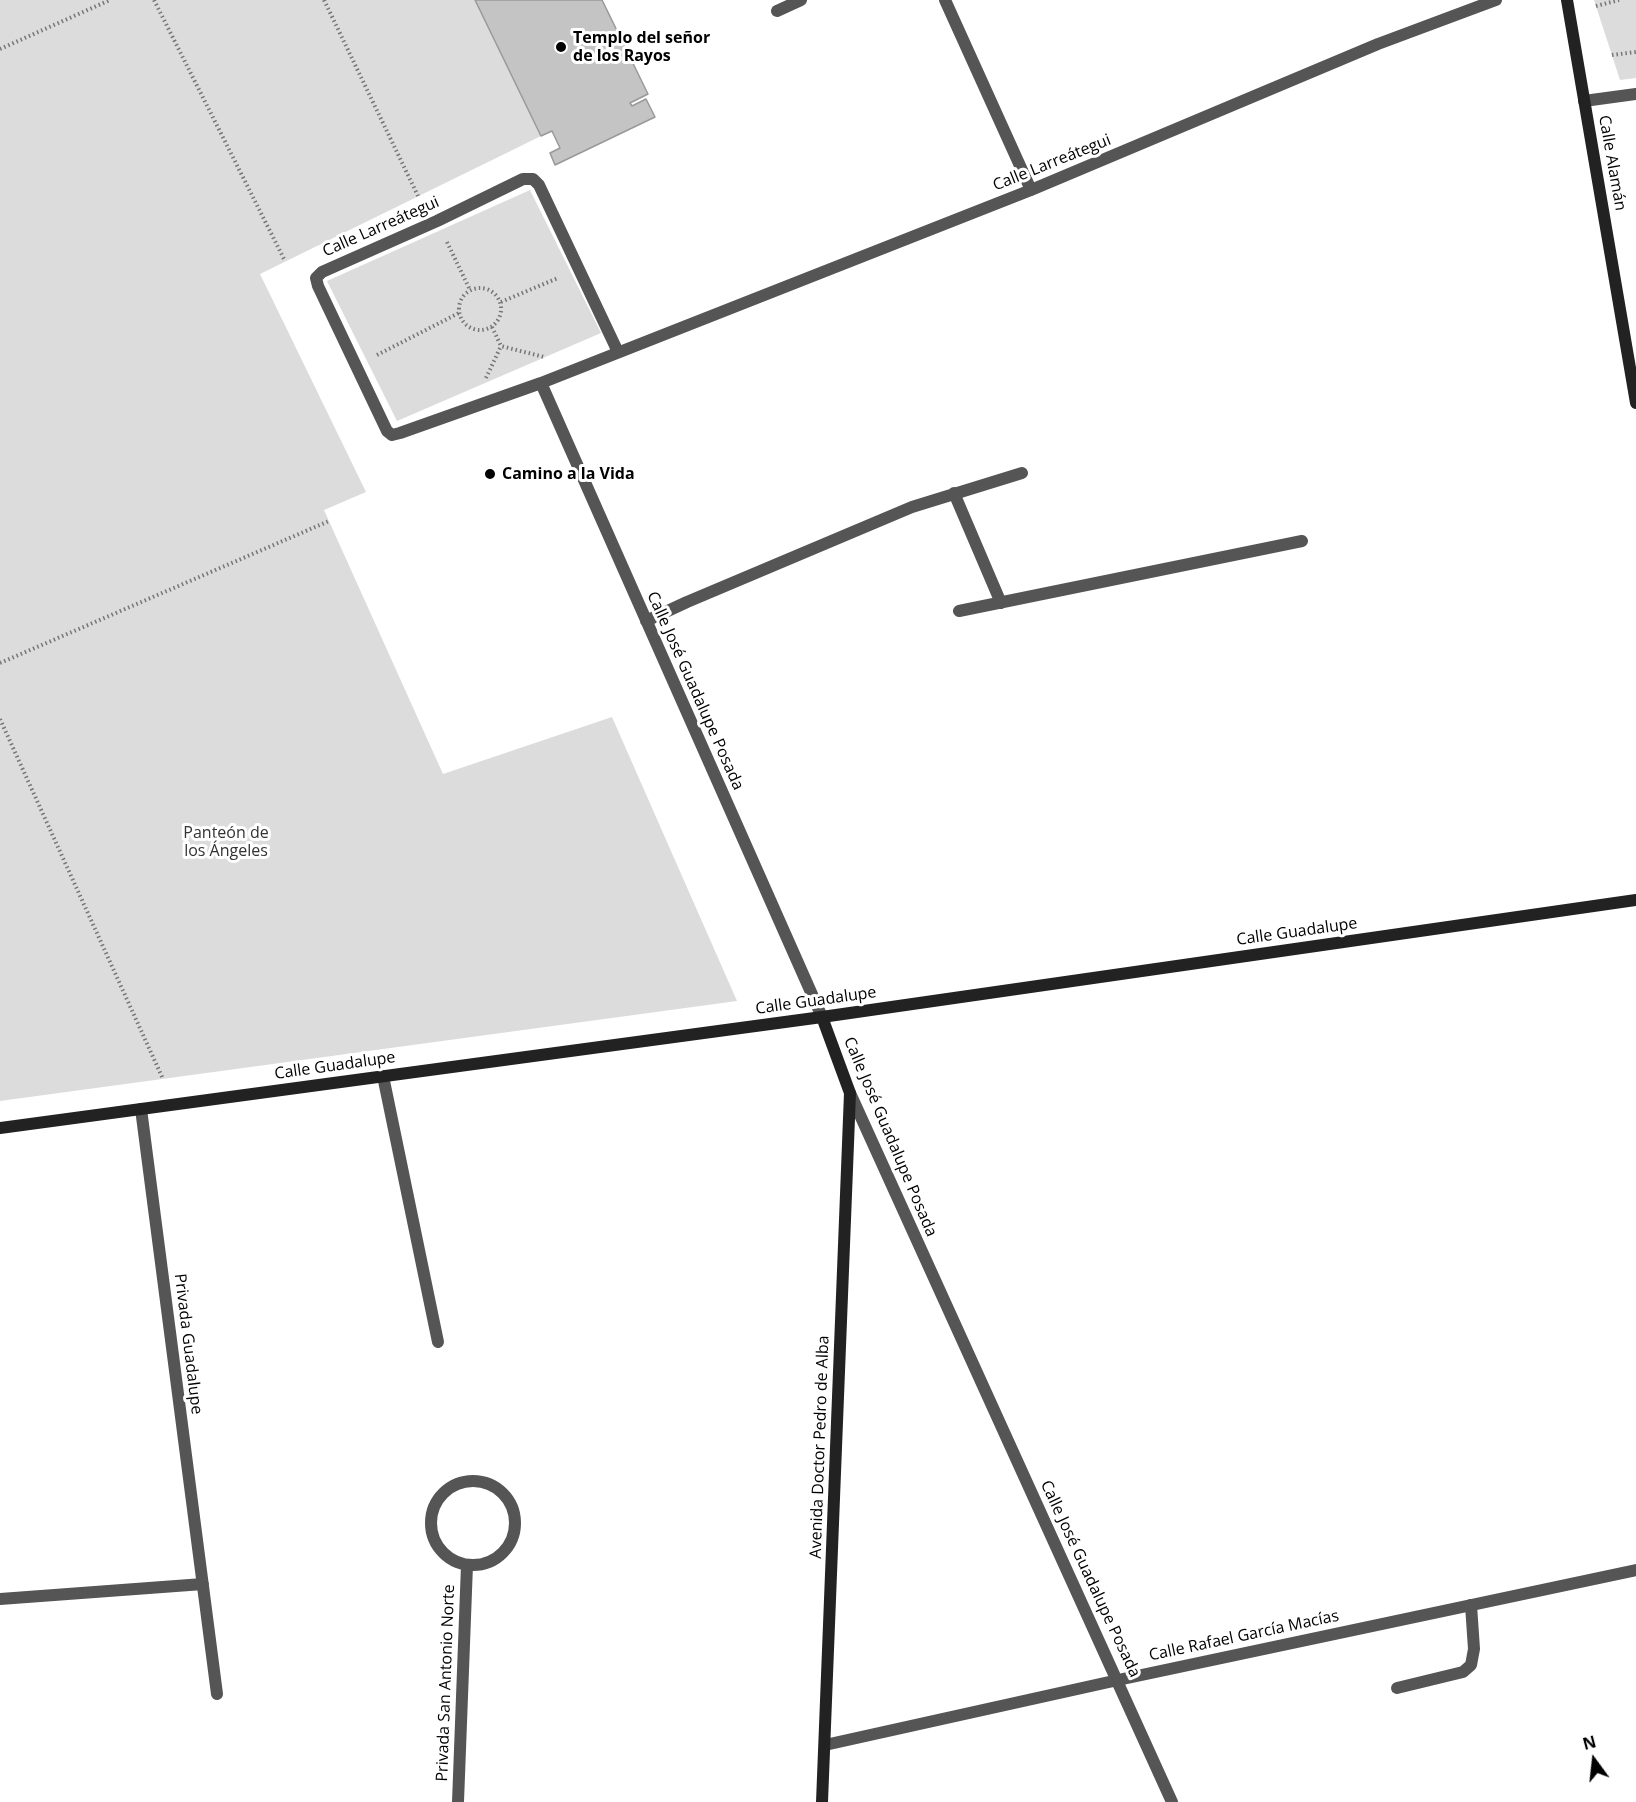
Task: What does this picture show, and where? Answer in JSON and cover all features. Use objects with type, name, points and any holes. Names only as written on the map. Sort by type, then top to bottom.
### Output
[{"type":"street","points":[[777,11],[801,0]]},
{"type":"street","points":[[945,0],[1031,190]]},
{"type":"street","name":"Calle Larreátegui","points":[[618,352],[539,185],[533,178],[523,179],[437,221],[322,272],[316,278],[387,431],[392,435],[541,382],[618,352],[1031,190],[1378,44],[1496,0]]},
{"type":"street","name":"Calle Alamán","points":[[1567,0],[1636,403]]},
{"type":"street","points":[[1584,101],[1636,94]]},
{"type":"street","name":"Calle José Guadalupe Posada","points":[[541,382],[822,1017],[850,1094],[1173,1802]]},
{"type":"street","points":[[646,621],[912,507],[1022,473]]},
{"type":"street","points":[[954,493],[1001,603]]},
{"type":"street","points":[[959,611],[1302,541]]},
{"type":"street","name":"Calle Guadalupe","points":[[3,1130],[141,1109],[822,1017],[1636,900]]},
{"type":"street","points":[[383,1076],[438,1342]]},
{"type":"street","name":"Avenida Doctor Pedro de Alba","points":[[822,1802],[850,1094]]},
{"type":"street","name":"Privada Guadalupe","points":[[141,1109],[217,1694]]},
{"type":"street","points":[[473,1480],[499,1489],[509,1499],[516,1526],[512,1540],[500,1556],[481,1565],[467,1565],[453,1561],[442,1552],[434,1540],[431,1520],[438,1500],[447,1490],[459,1483],[473,1480]]},
{"type":"street","name":"Privada San Antonio Norte","points":[[458,1802],[467,1565]]},
{"type":"street","name":"Calle Rafael García Macías","points":[[825,1745],[1636,1570]]},
{"type":"street","points":[[0,1599],[203,1584]]},
{"type":"street","points":[[1397,1688],[1462,1672],[1471,1665],[1474,1649],[1471,1605]]},
{"type":"path","points":[[0,49],[110,0]]},
{"type":"path","points":[[154,0],[285,261]]},
{"type":"path","points":[[324,0],[418,196]]},
{"type":"path","points":[[1596,6],[1619,0]]},
{"type":"path","points":[[1612,55],[1636,52]]},
{"type":"path","points":[[437,221],[470,290]]},
{"type":"path","points":[[501,302],[580,269]]},
{"type":"path","points":[[478,287],[485,288],[497,296],[501,302],[501,317],[492,327],[478,330],[465,325],[459,313],[461,299],[470,290],[478,287]]},
{"type":"path","points":[[356,366],[459,313]]},
{"type":"path","points":[[492,327],[501,346]]},
{"type":"path","points":[[501,346],[545,357]]},
{"type":"path","points":[[483,384],[501,346]]},
{"type":"path","points":[[0,663],[329,521]]},
{"type":"path","points":[[0,719],[163,1079]]},
{"type":"green space","name":"Panteón de los Ángeles","points":[[0,0],[475,0],[541,136],[260,274],[366,492],[324,510],[443,774],[612,717],[737,1001],[0,1101]]},
{"type":"green space","points":[[1594,0],[1636,0],[1636,78],[1620,80]]},
{"type":"green space","points":[[530,190],[601,333],[397,421],[327,281]]},
{"type":"building","name":"Templo del señor de los Rayos","points":[[475,0],[602,0],[648,94],[630,103],[632,106],[646,99],[655,117],[555,165],[550,153],[560,148],[552,131],[541,136]]},
{"type":"place","name":"Templo del señor de los Rayos","points":[[561,47]]},
{"type":"place","name":"Camino a la Vida","points":[[490,474]]}]
